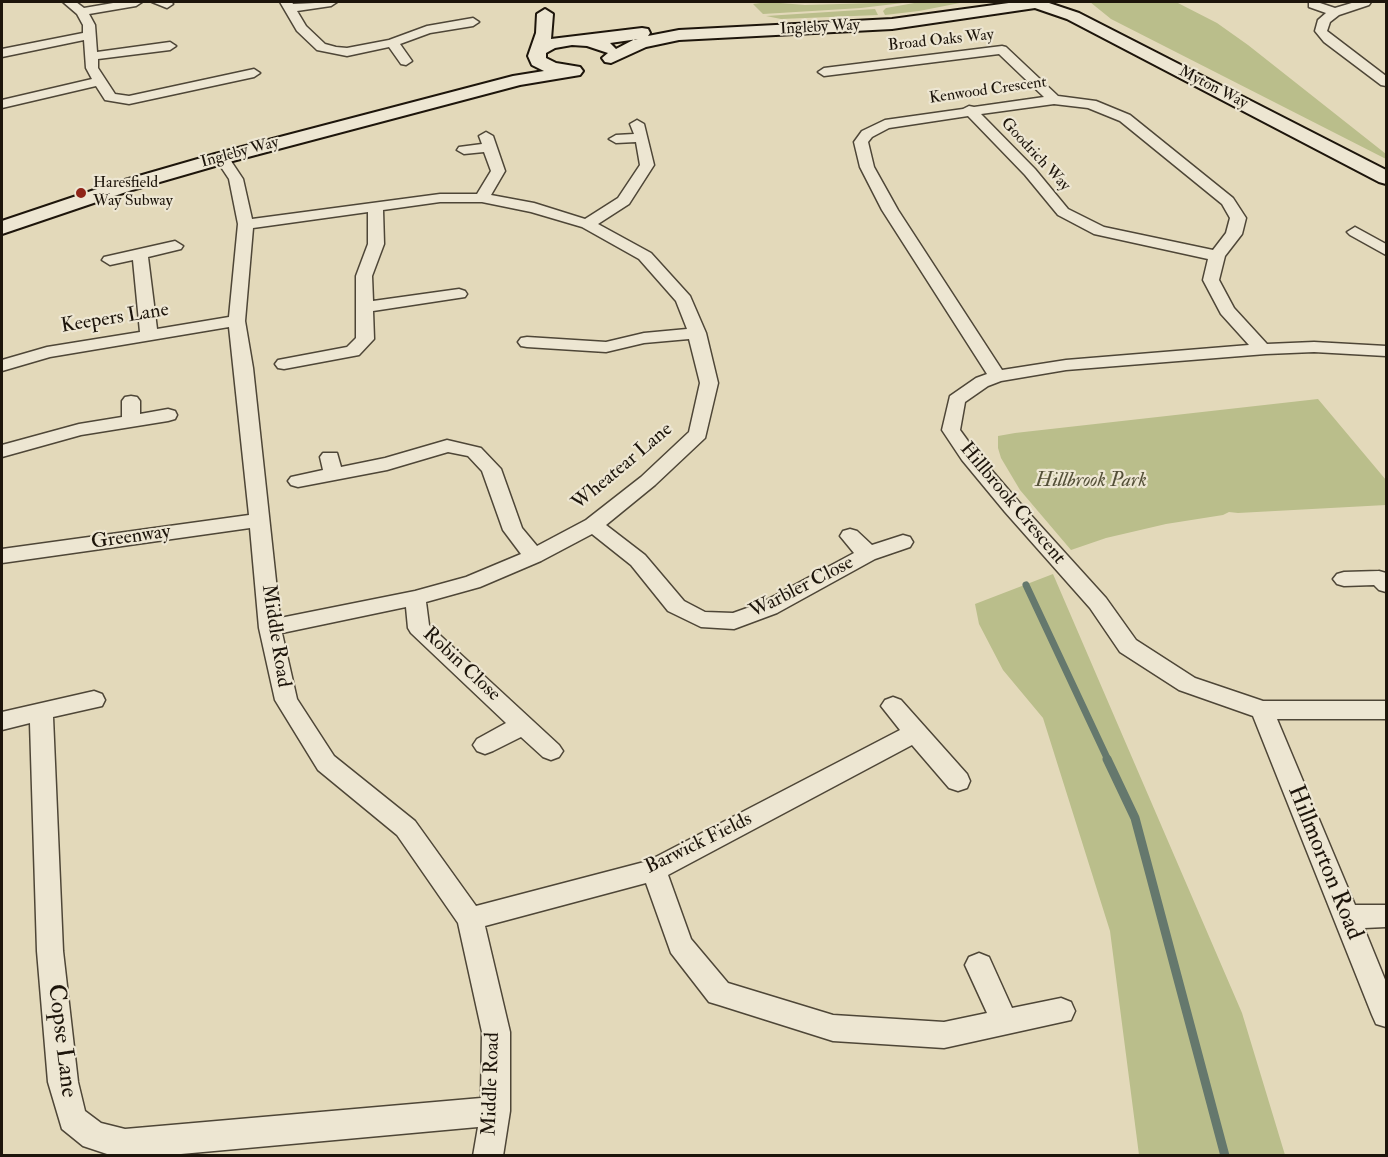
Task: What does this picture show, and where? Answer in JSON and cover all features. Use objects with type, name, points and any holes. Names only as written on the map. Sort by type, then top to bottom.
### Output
[{"type":"street","points":[[69,2],[82,12],[89,25],[92,68],[110,97],[129,100],[228,84],[254,73]]},
{"type":"street","points":[[82,12],[136,2]]},
{"type":"street","points":[[330,2],[288,5],[301,28],[327,50],[359,51],[392,43],[427,30],[473,22]]},
{"type":"street","name":"Ingleby Way","points":[[481,89],[557,42],[585,41],[707,26],[917,14],[978,2]]},
{"type":"street","points":[[1015,2],[1036,4],[1057,2]]},
{"type":"street","name":"Myton Way","points":[[1075,2],[1147,42],[1386,164]]},
{"type":"street","points":[[1365,2],[1335,12],[1324,20],[1321,31],[1328,39],[1386,82]]},
{"type":"street","name":"Ingleby Way","points":[[2,228],[115,189],[222,158],[481,89],[601,65],[641,44],[679,35],[892,24],[1036,4]]},
{"type":"street","name":"Myton Way","points":[[1036,4],[1073,16],[1386,178]]},
{"type":"street","points":[[1312,4],[1335,12]]},
{"type":"street","points":[[540,8],[563,30],[610,50],[611,58]]},
{"type":"street","points":[[540,8],[544,33],[538,53],[543,65],[574,71]]},
{"type":"street","points":[[2,53],[90,35]]},
{"type":"street","points":[[392,43],[406,61]]},
{"type":"street","points":[[92,56],[171,46]]},
{"type":"street","name":"Broad Oaks Way","points":[[824,72],[1002,50],[1054,100]]},
{"type":"street","points":[[1361,63],[1378,62]]},
{"type":"street","points":[[848,69],[862,86]]},
{"type":"street","points":[[2,104],[99,81]]},
{"type":"street","name":"Kenwood Crescent","points":[[998,376],[890,210],[867,167],[861,142],[867,134],[885,124],[969,110],[1054,100],[1091,104],[1125,118],[1228,201],[1238,218],[1234,234],[1217,256],[1211,280],[1227,310],[1262,349]]},
{"type":"street","name":"Goodrich Way","points":[[969,110],[1030,172],[1063,212],[1099,231],[1217,256]]},
{"type":"street","points":[[587,224],[624,201],[647,165],[640,131],[616,139]]},
{"type":"street","points":[[464,150],[488,141],[498,171],[482,198]]},
{"type":"street","name":"Middle Road","points":[[222,158],[236,179],[246,224],[237,321],[270,628],[286,700],[326,763],[406,828],[470,919],[496,1032],[495,1111],[488,1155]]},
{"type":"street","name":"Wheatear Lane","points":[[246,224],[440,198],[482,198],[534,208],[587,224],[645,256],[684,300],[697,333],[709,383],[698,434],[648,481],[592,525],[534,556],[473,582],[415,598],[270,628]]},
{"type":"street","points":[[284,364],[308,353],[353,351],[365,339],[364,276],[376,244],[375,207]]},
{"type":"street","points":[[1355,232],[1386,250]]},
{"type":"street","points":[[110,260],[175,246]]},
{"type":"street","points":[[140,254],[149,336]]},
{"type":"street","points":[[363,307],[424,291],[459,294]]},
{"type":"street","name":"Keepers Lane","points":[[2,366],[47,351],[237,321]]},
{"type":"street","points":[[527,342],[561,337],[606,346],[645,338],[697,333]]},
{"type":"street","name":"Hillbrook Crescent","points":[[1386,351],[1314,347],[1262,349],[1066,365],[998,376],[982,382],[956,400],[951,430],[969,456],[1058,561],[1098,603],[1128,646],[1187,684],[1262,711],[1386,710]]},
{"type":"street","points":[[131,401],[131,421]]},
{"type":"street","points":[[2,451],[79,430],[168,415]]},
{"type":"street","points":[[298,481],[332,466],[387,464],[447,446],[474,452],[491,469],[513,531],[534,556]]},
{"type":"street","name":"Greenway","points":[[2,556],[260,520]]},
{"type":"street","name":"Warbler Close","points":[[592,525],[638,560],[676,606],[701,619],[734,621],[769,608],[868,554],[903,542]]},
{"type":"street","name":"Warbler Close","points":[[850,536],[868,554]]},
{"type":"street","points":[[1344,579],[1384,579]]},
{"type":"street","name":"Robin Close","points":[[415,598],[419,628],[551,751]]},
{"type":"street","points":[[2,721],[94,700]]},
{"type":"street","points":[[892,706],[958,781]]},
{"type":"street","name":"Copse Lane","points":[[41,711],[50,951],[63,1082],[72,1119],[94,1136],[124,1144],[194,1146],[495,1111]]},
{"type":"street","name":"Hillmorton Road","points":[[1262,711],[1386,1015]]},
{"type":"street","points":[[485,745],[524,724]]},
{"type":"street","name":"Barwick Fields","points":[[470,919],[654,870],[915,734]]},
{"type":"street","points":[[654,870],[680,945],[718,993],[833,1028],[944,1035],[1061,1011]]},
{"type":"street","points":[[1346,917],[1386,916]]},
{"type":"street","points":[[979,965],[1005,1023]]},
{"type":"green space","points":[[768,2],[805,5],[911,2],[861,8],[763,14],[753,4]]},
{"type":"green space","points":[[920,2],[965,2],[885,15],[883,11],[886,8]]},
{"type":"green space","points":[[1090,2],[1176,2],[1217,23],[1386,154],[1386,159],[1111,19]]},
{"type":"green space","points":[[875,9],[878,15],[781,19],[766,16]]},
{"type":"green space","name":"Hillbrook Park","points":[[1318,399],[1386,480],[1386,505],[1229,512],[1106,538],[1071,550],[1020,490],[1001,458],[998,448],[998,436],[1015,433]]},
{"type":"green space","points":[[1053,574],[1242,1013],[1285,1155],[1139,1155],[1110,931],[1043,718],[1003,670],[979,624],[975,604]]},
{"type":"waterway","points":[[1026,585],[1108,760]]},
{"type":"waterway","points":[[1107,759],[1135,818],[1225,1156]]},
{"type":"place","name":"Haresfield Way Subway","points":[[81,193]]}]
